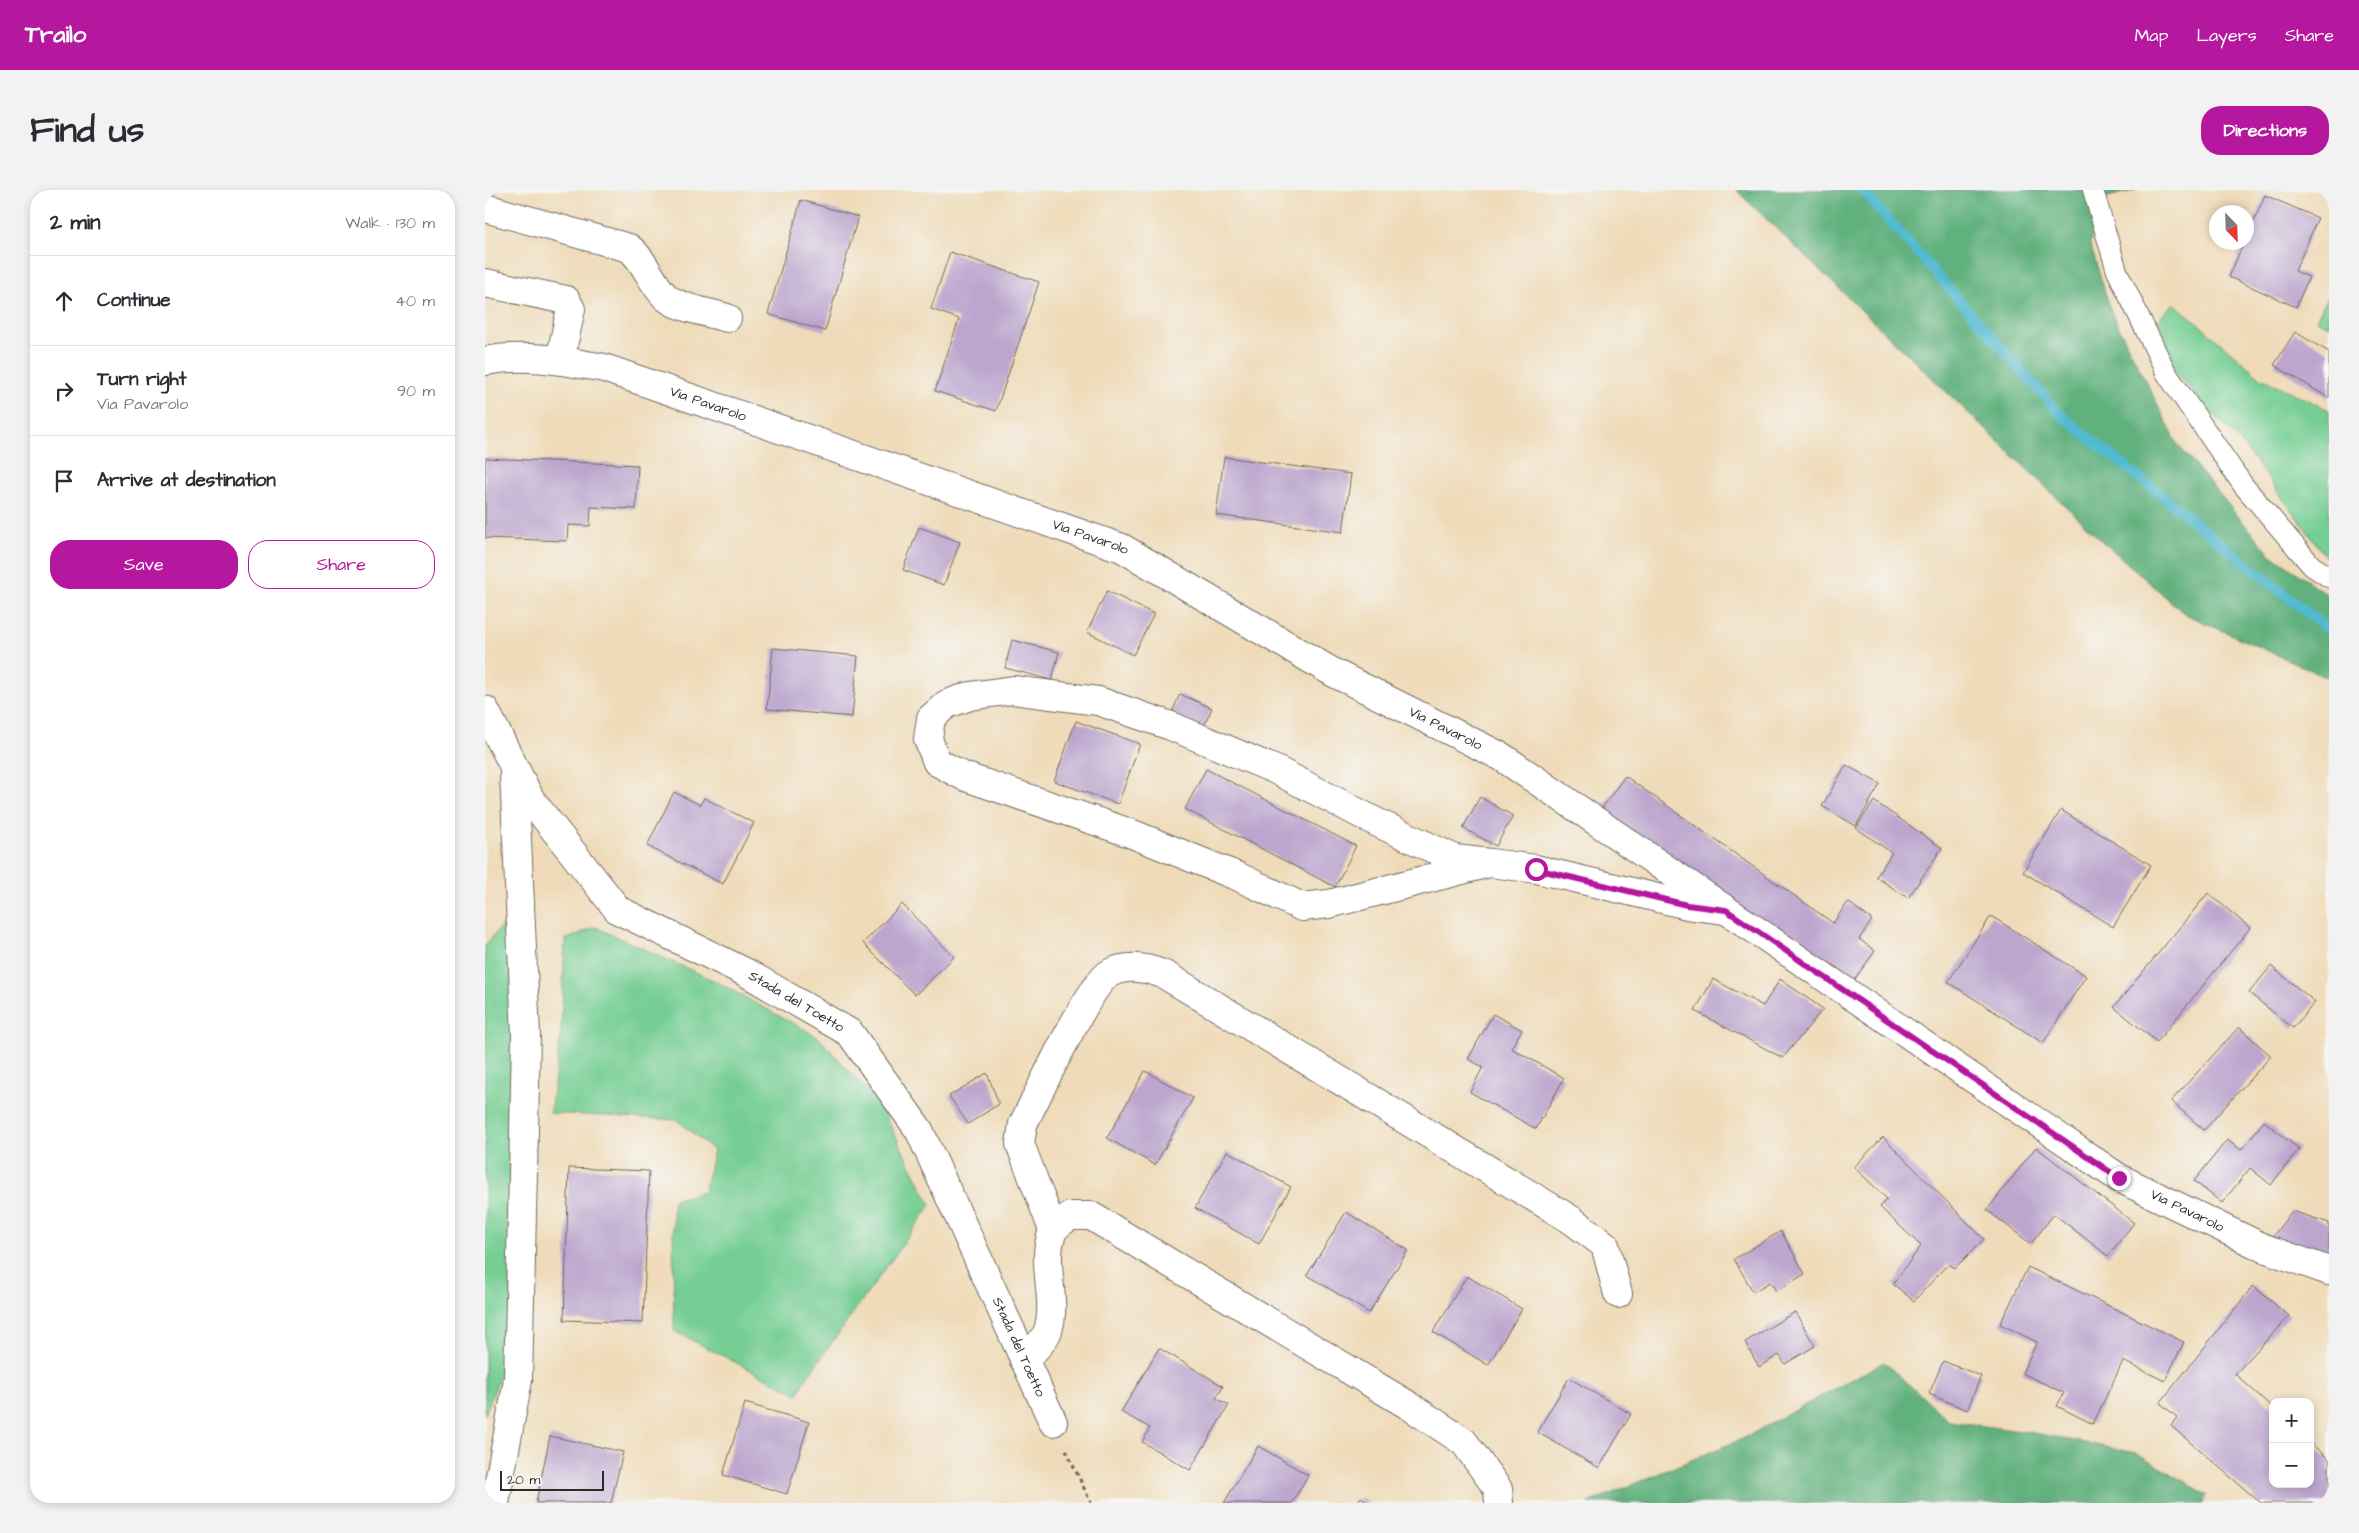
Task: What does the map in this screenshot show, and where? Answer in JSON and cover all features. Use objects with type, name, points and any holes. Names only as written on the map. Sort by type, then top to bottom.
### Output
[{"type":"street","points":[[485,208],[629,248],[637,254],[667,298],[675,303],[727,318]]},
{"type":"street","points":[[485,283],[566,300],[571,310],[560,360]]},
{"type":"street","name":"Via Pavarolo","points":[[485,360],[510,356],[560,360],[604,368],[1122,548],[1334,673],[1502,757],[2119,1178],[2264,1248],[2329,1271]]},
{"type":"street","points":[[1489,863],[1329,904],[1302,907],[1239,877],[1130,833],[963,776],[937,762],[928,739],[931,718],[947,704],[970,696],[1013,690],[1098,701],[1171,726],[1276,770],[1376,822],[1455,859],[1489,863],[1536,869],[1687,905],[1726,910]]},
{"type":"street","name":"Stada del Toetto","points":[[485,710],[531,800],[618,910],[747,973],[849,1033],[919,1130],[1053,1422]]},
{"type":"street","points":[[495,1503],[517,1380],[524,1122],[526,1035],[513,765]]},
{"type":"street","points":[[1024,1360],[1037,1346],[1049,1328],[1052,1308],[1049,1256],[1053,1230],[1021,1144],[1023,1124],[1089,996],[1109,974],[1128,968],[1147,968],[1165,974],[1570,1219],[1605,1245],[1618,1294]]},
{"type":"street","points":[[1053,1230],[1070,1216],[1091,1216],[1408,1405],[1464,1442],[1498,1489],[1499,1503]]},
{"type":"lane","points":[[2093,190],[2117,271],[2167,374],[2243,485],[2312,566],[2329,577]]},
{"type":"path","points":[[1053,1422],[1091,1503]]},
{"type":"green space","points":[[1736,190],[2136,190],[2100,199],[2090,244],[2112,314],[2178,445],[2270,554],[2329,596],[2329,678],[2185,614],[2101,540]]},
{"type":"green space","points":[[2329,294],[2329,326],[2316,320]]},
{"type":"green space","points":[[2174,303],[2261,378],[2329,410],[2329,561],[2243,445],[2175,373],[2153,325]]},
{"type":"green space","points":[[510,916],[520,1037],[510,1350],[485,1415],[485,946]]},
{"type":"green space","points":[[595,927],[713,980],[818,1037],[878,1102],[931,1205],[807,1377],[798,1394],[674,1331],[673,1200],[704,1192],[714,1151],[677,1120],[550,1113],[561,1034],[565,940]]},
{"type":"green space","points":[[1884,1362],[1949,1421],[2034,1433],[2137,1453],[2207,1495],[2203,1503],[1588,1503],[1744,1438]]},
{"type":"building","points":[[2265,195],[2318,218],[2295,271],[2309,277],[2296,307],[2229,277],[2241,250],[2254,250],[2254,221]]},
{"type":"building","points":[[801,200],[858,217],[825,331],[768,314]]},
{"type":"building","points":[[950,252],[1039,282],[996,411],[935,391],[959,319],[931,309]]},
{"type":"building","points":[[2295,332],[2329,352],[2329,398],[2274,365]]},
{"type":"building","points":[[1224,457],[1351,474],[1343,532],[1216,515]]},
{"type":"building","points":[[485,458],[638,465],[636,509],[591,507],[590,526],[568,525],[567,541],[485,538]]},
{"type":"building","points":[[919,527],[960,542],[944,585],[903,570]]},
{"type":"building","points":[[1107,591],[1154,614],[1133,655],[1087,632]]},
{"type":"building","points":[[1012,640],[1059,652],[1052,680],[1005,668]]},
{"type":"building","points":[[773,648],[858,656],[852,717],[767,709]]},
{"type":"building","points":[[1180,694],[1212,708],[1202,731],[1170,717]]},
{"type":"building","points":[[1076,721],[1140,744],[1118,804],[1054,781]]},
{"type":"building","points":[[1846,765],[1880,784],[1856,826],[1822,806]]},
{"type":"building","points":[[1206,769],[1356,846],[1335,887],[1185,809]]},
{"type":"building","points":[[1625,776],[1833,923],[1848,902],[1872,920],[1859,939],[1875,951],[1849,987],[1600,811]]},
{"type":"building","points":[[674,792],[700,805],[704,798],[754,823],[723,884],[647,846]]},
{"type":"building","points":[[1480,797],[1513,816],[1496,846],[1463,828]]},
{"type":"building","points":[[1874,801],[1942,848],[1908,898],[1876,877],[1892,853],[1856,828]]},
{"type":"building","points":[[2061,810],[2151,865],[2113,927],[2023,872]]},
{"type":"building","points":[[2208,893],[2250,928],[2157,1042],[2114,1007]]},
{"type":"building","points":[[902,904],[954,957],[915,995],[863,943]]},
{"type":"building","points":[[1991,916],[2086,976],[2043,1043],[1948,982]]},
{"type":"building","points":[[2271,966],[2315,1002],[2293,1028],[2249,993]]},
{"type":"building","points":[[1713,979],[1763,1006],[1780,979],[1823,1009],[1783,1058],[1695,1011]]},
{"type":"building","points":[[1493,1014],[1522,1030],[1511,1048],[1564,1078],[1536,1129],[1470,1092],[1483,1067],[1468,1059]]},
{"type":"building","points":[[2239,1027],[2271,1056],[2204,1130],[2171,1101]]},
{"type":"building","points":[[1145,1071],[1193,1098],[1155,1165],[1107,1138]]},
{"type":"building","points":[[987,1073],[999,1104],[968,1124],[949,1096]]},
{"type":"building","points":[[2264,1121],[2299,1149],[2271,1185],[2250,1168],[2222,1203],[2194,1181],[2227,1140],[2241,1150]]},
{"type":"building","points":[[1883,1137],[1984,1239],[1955,1268],[1948,1264],[1914,1301],[1893,1284],[1921,1246],[1880,1207],[1887,1199],[1854,1167]]},
{"type":"building","points":[[2036,1147],[2134,1223],[2108,1256],[2054,1214],[2031,1244],[1987,1210]]},
{"type":"building","points":[[1227,1151],[1291,1187],[1259,1244],[1195,1208]]},
{"type":"building","points":[[569,1168],[649,1171],[643,1323],[564,1320]]},
{"type":"building","points":[[2292,1211],[2329,1223],[2329,1262],[2269,1241]]},
{"type":"building","points":[[1346,1212],[1408,1250],[1369,1313],[1307,1275]]},
{"type":"building","points":[[1781,1231],[1805,1274],[1776,1291],[1770,1282],[1753,1292],[1734,1259]]},
{"type":"building","points":[[2028,1267],[2184,1342],[2165,1381],[2123,1361],[2093,1424],[2057,1406],[2064,1393],[2022,1373],[2037,1342],[2000,1324]]},
{"type":"building","points":[[1467,1276],[1522,1309],[1488,1365],[1433,1332]]},
{"type":"building","points":[[2253,1286],[2289,1316],[2235,1374],[2269,1404],[2269,1488],[2314,1488],[2314,1446],[2329,1459],[2329,1503],[2261,1503],[2171,1426],[2177,1417],[2160,1403]]},
{"type":"building","points":[[1795,1312],[1815,1346],[1785,1364],[1779,1355],[1759,1367],[1745,1342]]},
{"type":"building","points":[[1159,1348],[1223,1386],[1216,1398],[1229,1405],[1190,1470],[1142,1442],[1150,1428],[1121,1412]]},
{"type":"building","points":[[1943,1361],[1981,1376],[1967,1410],[1929,1394]]},
{"type":"building","points":[[1569,1378],[1631,1414],[1599,1468],[1537,1432]]},
{"type":"building","points":[[745,1403],[809,1422],[787,1494],[723,1475]]},
{"type":"building","points":[[550,1436],[623,1452],[611,1503],[536,1503]]},
{"type":"building","points":[[1258,1446],[1308,1475],[1292,1503],[1224,1503]]},
{"type":"building","points":[[1361,1497],[1370,1503],[1357,1503]]},
{"type":"waterway","points":[[1862,190],[2061,415],[2329,630]]},
{"type":"route","points":[[1536,869],[1687,905],[1726,910],[2119,1178]]}]
